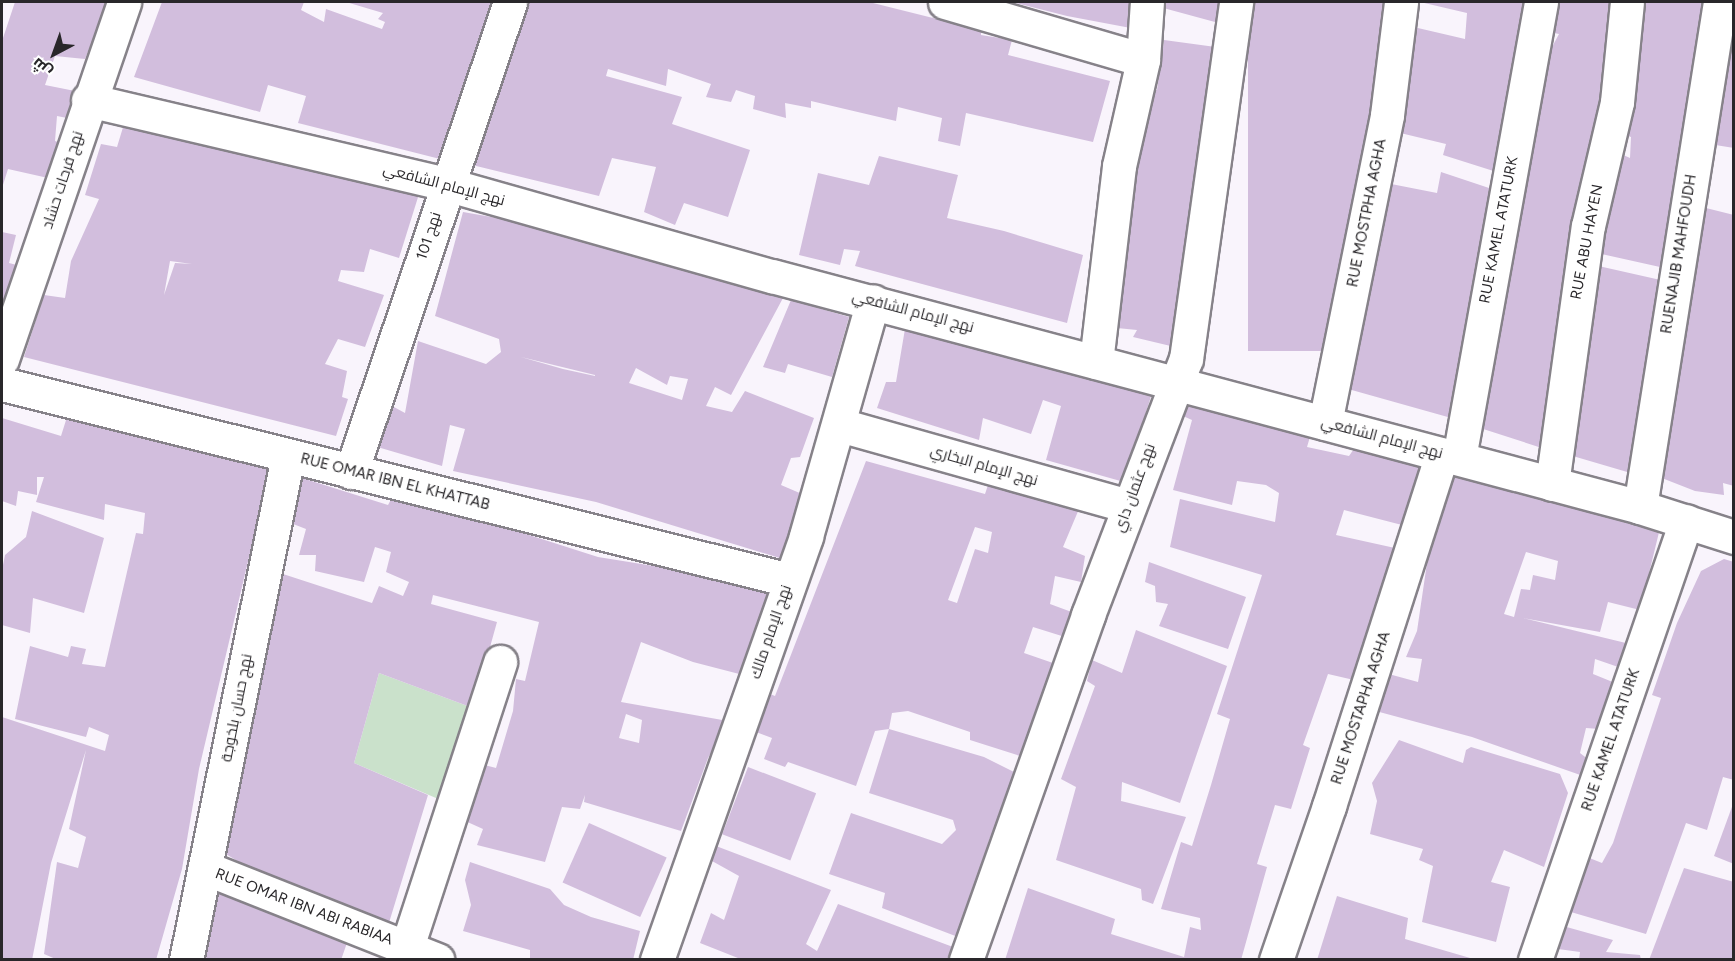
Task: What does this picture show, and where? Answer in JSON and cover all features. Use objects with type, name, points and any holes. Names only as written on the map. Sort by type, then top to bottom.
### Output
[{"type":"street","name":"نهج فرحات حشاد","points":[[5,339],[58,200],[88,100],[124,2]]},
{"type":"street","name":"نهج 101","points":[[351,472],[446,184],[510,2]]},
{"type":"street","points":[[945,2],[1143,60]]},
{"type":"street","points":[[1096,362],[1119,166],[1143,60],[1147,2]]},
{"type":"street","name":"نهج عثمان داي","points":[[966,960],[1128,506],[1174,384],[1186,359],[1236,2]]},
{"type":"street","name":"RUE MOSTPHA AGHA","points":[[1325,423],[1387,115],[1401,2]]},
{"type":"street","name":"RUE KAMEL ATATURK","points":[[1450,456],[1541,2]]},
{"type":"street","name":"RUE ABU HAYEN","points":[[1552,484],[1588,226],[1617,102],[1627,2]]},
{"type":"street","name":"RUENAJIB MAHFOUDH","points":[[1640,507],[1720,2]]},
{"type":"street","name":"نهج الإمام الشافعي","points":[[88,100],[446,184],[1174,384],[1640,507],[1734,537]]},
{"type":"street","name":"نهج الإمام مالك","points":[[657,960],[789,580],[840,425],[873,301]]},
{"type":"street","name":"RUE OMAR IBN EL KHATTAB","points":[[2,384],[789,580]]},
{"type":"street","name":"نهج الإمام البخاري","points":[[840,425],[1128,506]]},
{"type":"street","name":"نهج حسان بلخوجة","points":[[186,960],[288,456]]},
{"type":"street","name":"RUE MOSTAPHA AGHA","points":[[1276,960],[1450,456]]},
{"type":"street","name":"RUE KAMEL ATATURK","points":[[1535,960],[1686,520]]},
{"type":"street","points":[[407,947],[500,662]]},
{"type":"street","name":"RUE OMAR IBN ABI RABIAA","points":[[205,868],[437,960]]},
{"type":"green space","points":[[379,673],[473,708],[443,801],[354,763]]},
{"type":"building","points":[[15,2],[108,2],[85,59],[55,56],[45,85],[75,91],[67,118],[57,116],[55,141],[69,146],[57,180],[8,169],[2,188],[2,41]]},
{"type":"building","points":[[162,2],[304,2],[301,10],[324,22],[326,9],[382,29],[385,22],[378,19],[383,13],[346,2],[496,2],[444,160],[298,123],[306,96],[268,85],[260,112],[134,77]]},
{"type":"building","points":[[524,2],[869,2],[981,30],[981,35],[1012,40],[1008,55],[1110,81],[1093,142],[966,113],[960,146],[938,141],[942,118],[898,107],[896,121],[811,101],[811,108],[785,103],[786,118],[753,109],[755,96],[736,90],[731,102],[706,97],[711,84],[668,69],[666,86],[608,69],[606,76],[682,97],[672,124],[750,150],[728,217],[684,203],[675,225],[644,212],[656,167],[612,158],[599,196],[464,163]]},
{"type":"building","points":[[1012,2],[1138,2],[1136,29],[1067,16]]},
{"type":"building","points":[[1156,2],[1229,2],[1226,25],[1156,6]]},
{"type":"building","points":[[1248,2],[1391,2],[1391,351],[1248,351]]},
{"type":"building","points":[[1420,2],[1531,2],[1503,174],[1443,155],[1446,144],[1392,131],[1405,25],[1465,39],[1467,13]]},
{"type":"building","points":[[1552,2],[1617,2],[1548,450],[1477,427],[1544,62],[1559,34],[1544,31]]},
{"type":"building","points":[[1640,2],[1709,2],[1669,269],[1597,253],[1612,150],[1630,158],[1631,137],[1619,133]]},
{"type":"building","points":[[1164,40],[1223,48],[1179,348],[1133,337],[1137,330],[1117,328],[1136,154],[1148,90],[1157,90]]},
{"type":"building","points":[[1719,47],[1734,51],[1734,148],[1703,143]]},
{"type":"building","points":[[124,124],[419,194],[399,258],[370,249],[364,272],[341,270],[338,281],[384,295],[365,347],[338,339],[325,364],[347,371],[342,397],[348,399],[336,436],[24,357],[44,295],[65,298],[71,261],[99,199],[85,195],[101,144],[117,147]],"holes":[[[170,261],[192,264],[175,263],[164,295]]]},
{"type":"building","points":[[879,156],[958,175],[947,218],[1004,231],[1083,255],[1067,323],[855,266],[860,251],[844,249],[840,265],[799,255],[818,173],[869,185]]},
{"type":"building","points":[[1441,172],[1495,190],[1462,421],[1341,387],[1381,182],[1437,193]]},
{"type":"building","points":[[1694,205],[1734,215],[1734,486],[1723,483],[1724,495],[1695,491],[1649,473]]},
{"type":"building","points":[[463,212],[537,225],[783,298],[731,395],[715,387],[706,406],[732,412],[745,391],[814,418],[800,457],[791,458],[781,485],[809,497],[783,559],[596,502],[453,471],[465,429],[450,425],[442,466],[374,446],[392,406],[405,413],[418,341],[486,364],[501,352],[499,339],[435,316]],"holes":[[[521,357],[595,375],[595,376],[563,369]],[[636,368],[667,385],[670,376],[688,379],[682,400],[629,383]]]},
{"type":"building","points":[[2,232],[16,235],[9,263],[21,266],[5,302],[2,301]]},
{"type":"building","points":[[1594,265],[1665,281],[1634,474],[1566,454],[1587,354]]},
{"type":"building","points":[[791,300],[849,317],[832,377],[788,364],[785,373],[763,367]]},
{"type":"building","points":[[906,323],[1153,390],[1124,482],[1046,460],[1061,406],[1043,400],[1031,434],[983,418],[979,440],[877,408],[886,382],[896,382]]},
{"type":"building","points":[[1181,393],[1312,430],[1307,447],[1349,456],[1358,443],[1427,463],[1402,525],[1344,510],[1336,535],[1395,548],[1354,680],[1328,674],[1303,745],[1310,748],[1291,809],[1275,805],[1257,864],[1267,867],[1241,960],[1005,960],[1028,888],[1115,919],[1111,934],[1184,957],[1190,927],[1201,930],[1200,918],[1161,909],[1181,842],[1192,846],[1211,785],[1230,719],[1217,714],[1262,575],[1170,547],[1180,499],[1275,522],[1279,493],[1266,485],[1237,481],[1232,505],[1173,490],[1192,420],[1174,412]]},
{"type":"building","points":[[67,417],[271,464],[199,769],[182,869],[156,960],[58,960],[44,954],[57,862],[78,868],[86,837],[69,829],[86,750],[51,863],[32,960],[2,960],[2,717],[105,751],[109,735],[89,727],[86,737],[15,719],[30,646],[68,657],[71,646],[86,649],[82,664],[105,667],[136,533],[143,534],[145,513],[105,504],[104,520],[36,502],[44,477],[37,477],[37,495],[18,491],[16,506],[2,501],[2,418],[61,436]]},
{"type":"building","points":[[866,461],[985,494],[990,479],[1079,509],[1063,547],[1085,556],[1081,582],[1055,576],[1050,604],[1077,614],[1065,637],[1033,627],[1024,653],[1053,663],[1020,756],[970,740],[970,732],[908,711],[892,713],[889,729],[875,731],[856,786],[788,762],[785,767],[764,759],[772,738],[756,732],[770,694],[775,696]],"holes":[[[975,527],[992,532],[988,553],[975,549],[957,603],[948,600]]]},
{"type":"building","points":[[1456,468],[1662,520],[1640,610],[1608,602],[1600,632],[1523,618],[1630,644],[1624,669],[1595,659],[1593,674],[1620,685],[1599,729],[1586,728],[1580,753],[1589,760],[1586,777],[1472,737],[1372,710],[1385,673],[1418,682],[1422,659],[1406,657],[1417,631],[1427,563]],"holes":[[[1526,552],[1558,561],[1555,580],[1533,575],[1530,590],[1521,589],[1514,617],[1504,614]]]},
{"type":"building","points":[[302,478],[388,505],[395,492],[598,557],[772,585],[747,676],[693,662],[641,642],[621,702],[728,721],[708,758],[681,831],[584,802],[585,795],[580,809],[562,807],[545,862],[477,845],[483,829],[463,820],[477,763],[496,768],[513,711],[516,679],[525,681],[539,622],[433,595],[431,604],[497,622],[473,708],[379,673],[354,763],[428,795],[388,926],[260,875],[213,846],[263,633],[283,574],[372,603],[379,586],[403,596],[409,582],[386,572],[391,552],[375,547],[364,582],[315,571],[316,555],[299,555],[306,529],[288,522]],"holes":[[[626,714],[642,720],[639,743],[619,738]]]},
{"type":"building","points":[[32,511],[104,538],[84,613],[33,598],[30,633],[2,625],[2,570],[5,555],[26,537]]},
{"type":"building","points":[[1724,559],[1734,562],[1734,780],[1723,777],[1707,830],[1686,823],[1646,934],[1564,910],[1582,855],[1602,863],[1613,843],[1661,698],[1652,695],[1677,623],[1701,571]]},
{"type":"building","points":[[1149,562],[1246,597],[1228,649],[1159,626],[1168,604],[1156,602],[1155,586],[1145,582]]},
{"type":"building","points":[[1136,630],[1227,666],[1180,803],[1122,782],[1121,801],[1186,817],[1153,904],[1142,900],[1141,889],[1056,860],[1076,787],[1061,779],[1095,686],[1087,681],[1092,660],[1122,673]]},
{"type":"building","points":[[889,729],[984,757],[1018,774],[989,840],[986,863],[958,937],[882,908],[885,893],[829,874],[851,813],[942,844],[956,830],[953,820],[869,793]]},
{"type":"building","points":[[1399,740],[1463,763],[1466,750],[1471,747],[1560,774],[1568,793],[1544,867],[1504,850],[1491,882],[1510,887],[1496,942],[1422,922],[1433,866],[1419,860],[1423,849],[1370,834],[1377,801],[1372,783]]},
{"type":"building","points":[[748,767],[816,793],[790,860],[722,834]]},
{"type":"building","points":[[1734,804],[1734,864],[1714,856]]},
{"type":"building","points":[[589,823],[667,858],[640,917],[563,882]]},
{"type":"building","points":[[716,846],[831,890],[806,944],[817,951],[838,904],[953,947],[949,960],[743,960],[700,943],[711,913],[724,920],[739,876],[712,861]]},
{"type":"building","points":[[470,862],[550,889],[564,905],[591,917],[640,931],[633,960],[530,960],[530,950],[463,931],[471,905],[465,880]]},
{"type":"building","points":[[1684,868],[1734,882],[1734,960],[1649,960]]},
{"type":"building","points":[[208,885],[349,937],[341,960],[207,960],[191,953]]},
{"type":"building","points":[[1337,896],[1408,918],[1405,939],[1477,960],[1317,960]]},
{"type":"building","points":[[1563,926],[1613,940],[1606,952],[1640,955],[1641,960],[1579,960],[1580,952],[1558,949]]}]
